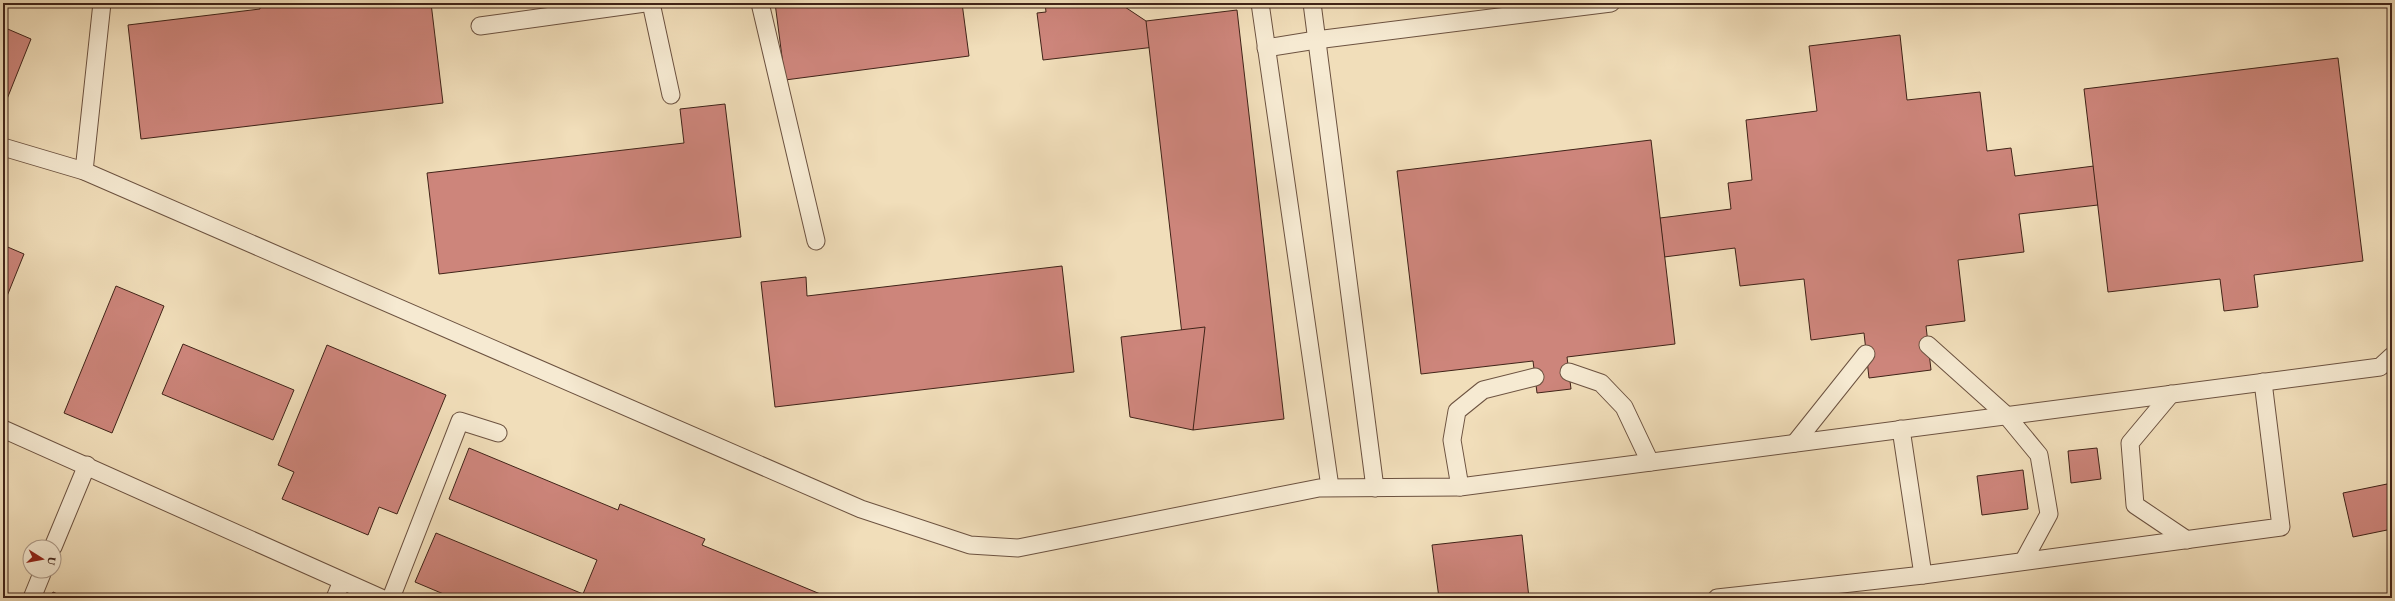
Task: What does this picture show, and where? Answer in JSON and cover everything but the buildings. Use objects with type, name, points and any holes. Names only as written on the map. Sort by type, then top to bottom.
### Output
[{"type":"lane","points":[[84,171],[102,3]]},
{"type":"lane","points":[[480,26],[645,3]]},
{"type":"lane","points":[[651,3],[671,95]]},
{"type":"lane","points":[[760,3],[816,241]]},
{"type":"lane","points":[[1260,3],[1330,487]]},
{"type":"lane","points":[[1312,3],[1375,488]]},
{"type":"lane","points":[[1266,48],[1316,40],[1611,3]]},
{"type":"lane","points":[[3,147],[84,171],[861,509],[970,544],[1018,548],[1330,487],[1460,487],[2380,367],[2392,356]]},
{"type":"lane","points":[[1928,345],[2006,415],[2039,455],[2049,514],[2024,560]]},
{"type":"lane","points":[[1795,443],[1866,354]]},
{"type":"lane","points":[[1569,372],[1601,383],[1624,407],[1650,462]]},
{"type":"lane","points":[[1460,487],[1452,440],[1457,411],[1483,390],[1535,377]]},
{"type":"lane","points":[[1717,598],[1923,575],[2024,560],[2281,527],[2263,382]]},
{"type":"lane","points":[[2171,394],[2130,443],[2135,505],[2187,540]]},
{"type":"lane","points":[[391,598],[460,421],[498,434]]},
{"type":"lane","points":[[3,429],[87,465],[381,598]]},
{"type":"lane","points":[[1901,429],[1923,575]]},
{"type":"lane","points":[[56,539],[87,465]]},
{"type":"lane","points":[[32,598],[40,579]]},
{"type":"lane","points":[[335,598],[342,581]]}]
